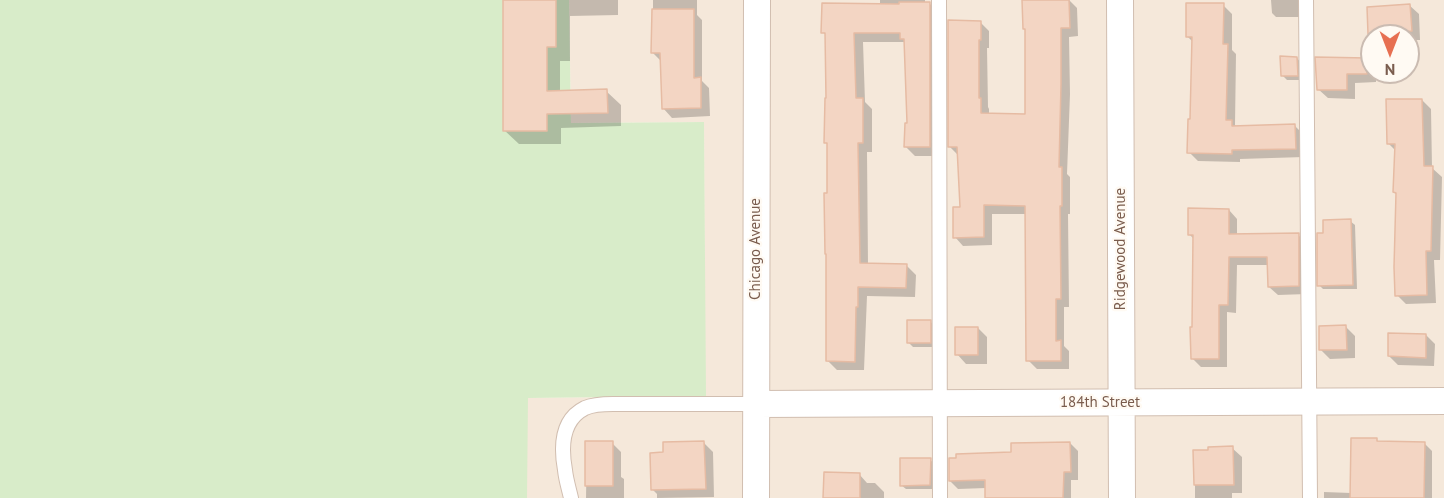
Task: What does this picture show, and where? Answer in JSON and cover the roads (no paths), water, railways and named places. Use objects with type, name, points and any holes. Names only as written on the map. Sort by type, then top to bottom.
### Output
[{"type":"street","name":"Chicago Avenue","points":[[756,498],[757,0]]},
{"type":"street","name":"Ridgewood Avenue","points":[[1120,0],[1122,498]]},
{"type":"street","name":"184th Street","points":[[756,404],[1444,401]]},
{"type":"lane","points":[[939,0],[940,498]]},
{"type":"lane","points":[[1306,0],[1310,498]]},
{"type":"lane","points":[[571,498],[565,471],[563,446],[566,426],[575,415],[586,408],[613,404],[756,404]]}]
